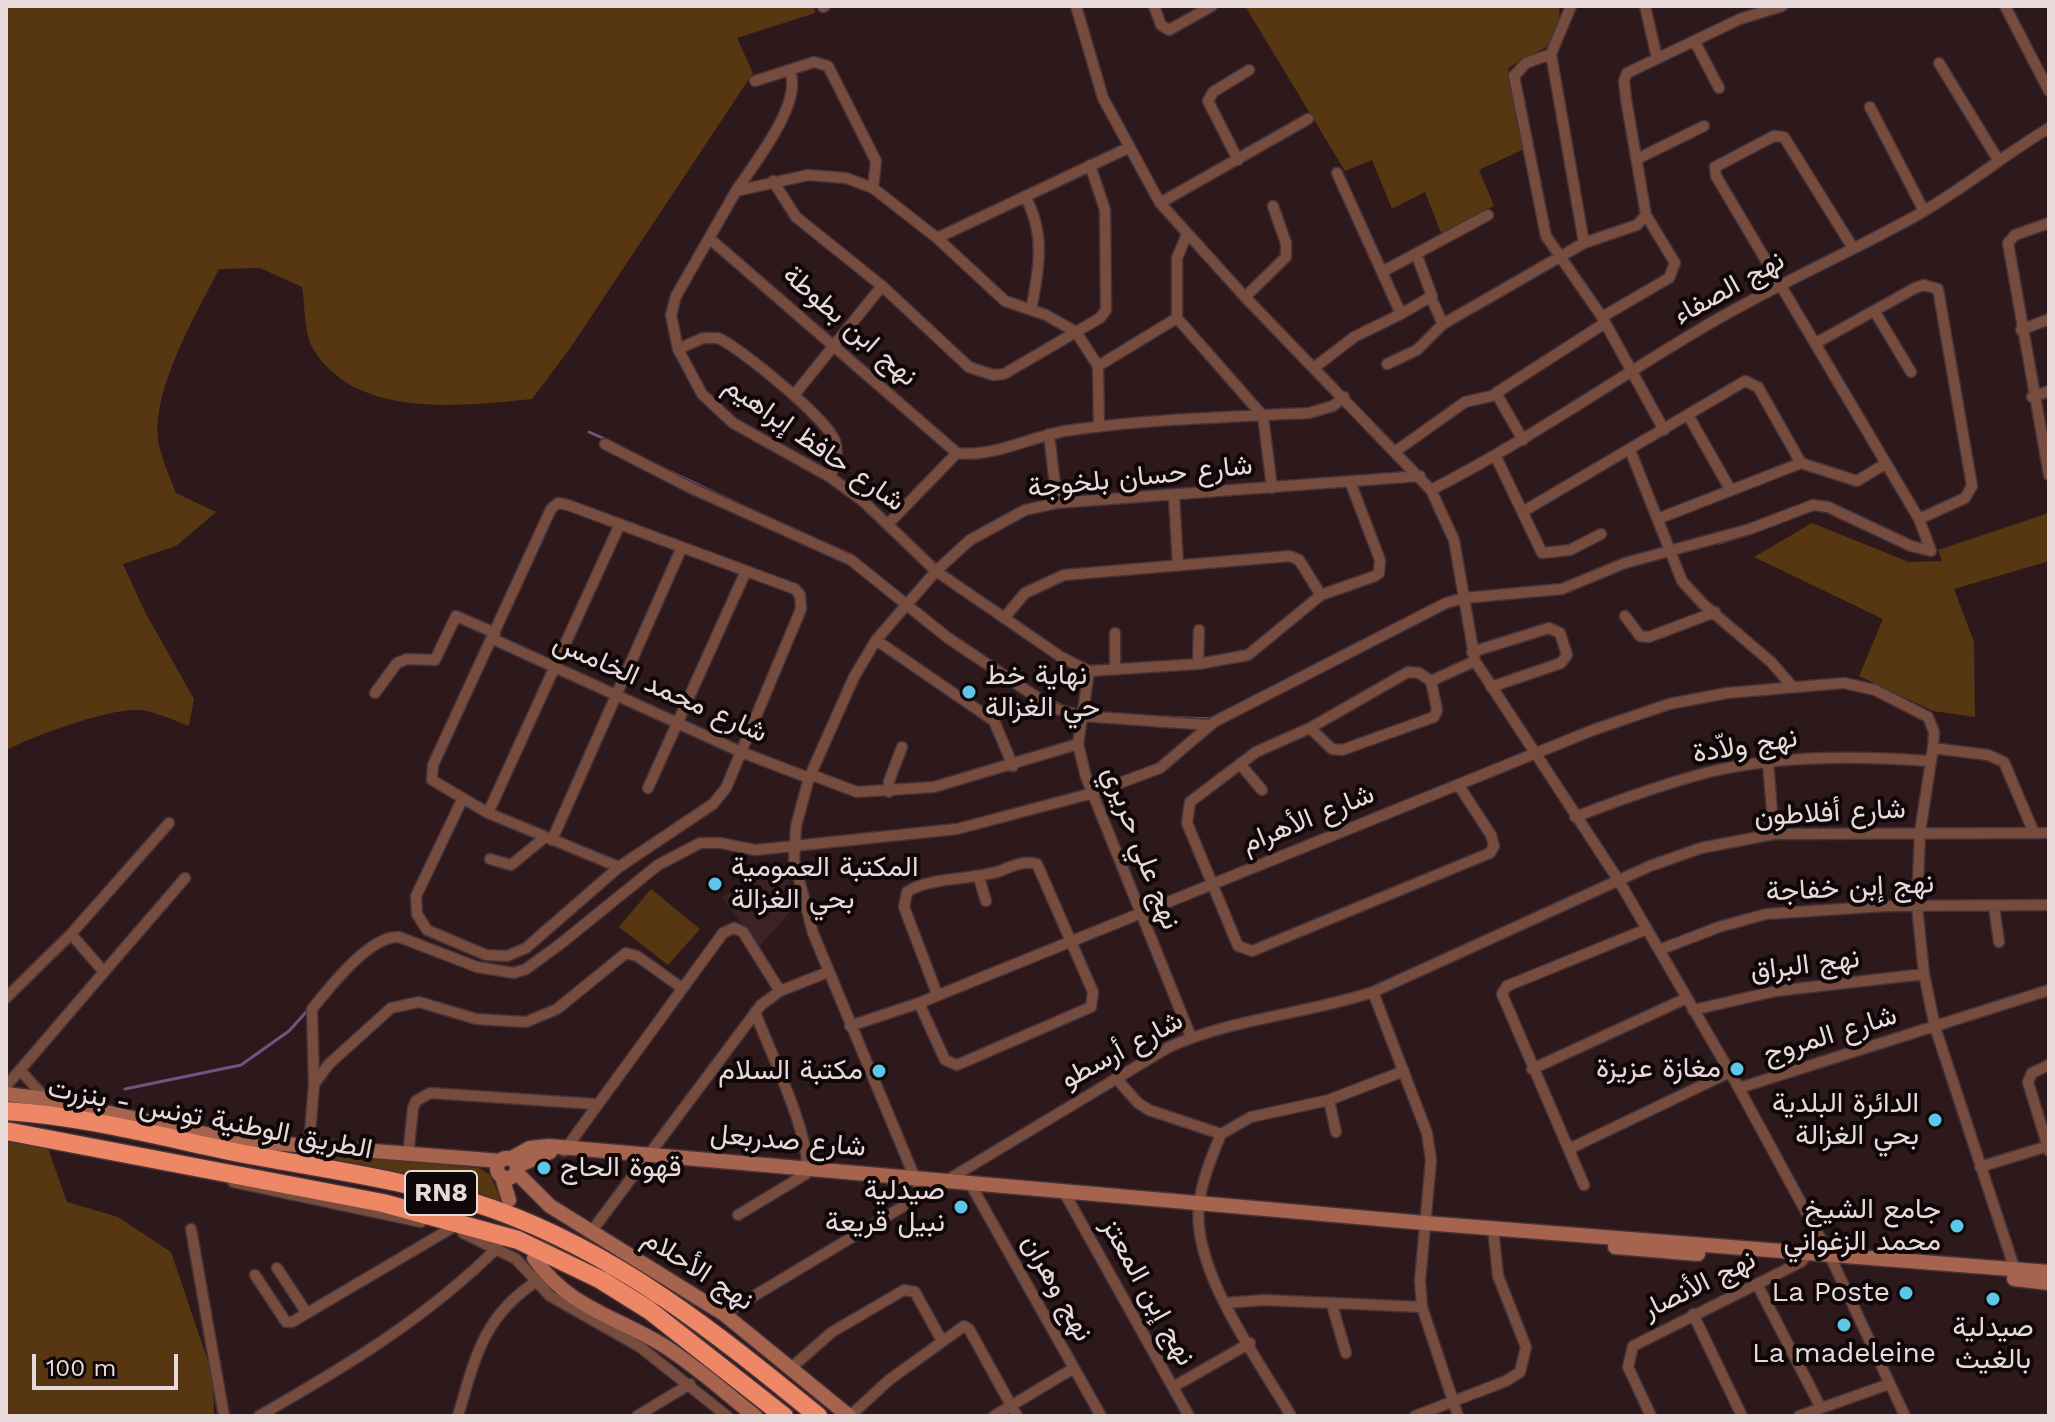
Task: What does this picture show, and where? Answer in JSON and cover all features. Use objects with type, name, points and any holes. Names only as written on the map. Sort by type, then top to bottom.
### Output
[{"type":"highway","name":"الطريق الوطنية تونس - بنزرت","points":[[6,1111],[72,1120],[379,1180],[492,1209],[572,1242],[659,1291],[818,1416]]},
{"type":"highway","name":"الطريق الوطنية تونس - بنزرت","points":[[6,1131],[221,1170],[447,1218],[518,1240],[601,1280],[649,1310],[784,1416]]},
{"type":"highway","name":"RN8","points":[[649,1310],[769,1416]]},
{"type":"street","points":[[1076,6],[1103,98],[1160,203],[1245,297],[1431,490],[1454,540],[1473,657],[1619,881],[1730,1072],[1830,1259],[1905,1416]]},
{"type":"street","points":[[1154,6],[1161,25],[1169,30],[1212,6]]},
{"type":"street","points":[[1578,6],[1571,6],[1551,54],[1584,243]]},
{"type":"street","points":[[1645,6],[1657,58]]},
{"type":"street","points":[[1736,6],[1740,19]]},
{"type":"street","points":[[1496,395],[1499,389],[1647,293],[1674,270],[1672,253],[1646,215],[1624,81],[1635,67],[1740,19],[1782,6]]},
{"type":"street","points":[[2005,6],[2049,91]]},
{"type":"street","points":[[1695,42],[1719,88]]},
{"type":"street","points":[[1551,54],[1526,63],[1514,76],[1542,223],[1603,320],[1630,374],[1664,430]]},
{"type":"street","points":[[755,81],[820,62],[832,70],[876,161],[873,188]]},
{"type":"street","points":[[1939,63],[1997,158]]},
{"type":"street","points":[[1238,160],[1208,101],[1213,92],[1249,70]]},
{"type":"street","name":"شارع حافظ إبراهيم","points":[[790,72],[794,93],[784,115],[676,296],[671,323],[678,349],[702,394],[721,414],[830,477],[889,523],[936,571],[1089,671]]},
{"type":"street","points":[[1870,107],[1924,211]]},
{"type":"street","points":[[1160,203],[1308,119]]},
{"type":"street","points":[[1637,159],[1704,126]]},
{"type":"street","name":"نهج الصفاء","points":[[1431,490],[1496,457],[1697,330],[1924,211],[1978,176],[1997,158],[2049,128]]},
{"type":"street","points":[[309,1146],[314,1084],[312,1009],[380,938],[399,937],[477,967],[514,973],[526,969],[681,851],[708,842],[755,850],[957,829],[1093,793],[1160,768],[1209,725],[1421,614],[1464,598],[1544,594],[1672,551],[1750,529],[1802,507],[1820,505],[1911,546],[1931,551],[1919,519],[1714,171],[1718,165],[1774,136],[1788,141],[1853,248]]},
{"type":"street","points":[[937,238],[1128,148]]},
{"type":"street","points":[[773,181],[796,217],[882,286],[969,367],[993,375],[1014,371],[1100,318],[1107,304],[1105,210],[1090,165]]},
{"type":"street","points":[[1337,173],[1401,314]]},
{"type":"street","points":[[736,191],[750,190],[773,181],[828,176],[873,188],[937,238],[995,294],[1013,306],[1031,310],[1076,332],[1098,366],[1099,427]]},
{"type":"street","points":[[1025,196],[1039,228],[1038,276],[1031,310]]},
{"type":"street","points":[[1245,297],[1286,257],[1286,243],[1273,206]]},
{"type":"street","points":[[1382,272],[1417,256],[1488,215]]},
{"type":"street","points":[[1387,364],[1417,350],[1443,324],[1584,243],[1637,225],[1646,215]]},
{"type":"street","points":[[2048,469],[2032,397],[2008,243],[2015,235],[2049,223]]},
{"type":"street","points":[[1187,234],[1177,258],[1177,318],[1263,416],[1272,488]]},
{"type":"street","name":"نهج ابن بطوطة","points":[[709,238],[835,343],[957,453]]},
{"type":"street","points":[[1417,256],[1443,324]]},
{"type":"street","points":[[1816,343],[1924,285],[1938,289],[1972,486],[1965,498],[1919,519]]},
{"type":"street","points":[[794,395],[882,286]]},
{"type":"street","points":[[1315,367],[1354,337],[1431,298]]},
{"type":"street","points":[[1875,312],[1911,372]]},
{"type":"street","points":[[1098,366],[1177,318]]},
{"type":"street","points":[[2021,330],[2049,319]]},
{"type":"street","points":[[678,349],[703,338],[718,338],[794,395],[829,429],[834,439],[836,461],[830,477]]},
{"type":"street","points":[[1524,511],[1664,430],[1734,385],[1754,383],[1786,432],[1801,463]]},
{"type":"street","points":[[2032,397],[2049,391]]},
{"type":"street","points":[[1496,395],[1523,440]]},
{"type":"street","points":[[1396,451],[1465,402],[1496,395]]},
{"type":"street","points":[[889,523],[957,453],[984,452],[1049,434],[1099,427],[1319,412],[1344,397]]},
{"type":"street","points":[[1688,415],[1730,489]]},
{"type":"street","points":[[1049,434],[1057,503]]},
{"type":"street","points":[[605,444],[691,488],[851,560],[1032,697],[1053,708],[1082,716],[1209,725]]},
{"type":"street","points":[[1630,450],[1660,518],[1682,581],[1771,662],[1792,686]]},
{"type":"street","points":[[1496,457],[1524,511],[1539,550],[1548,555],[1570,550],[1601,534]]},
{"type":"street","points":[[1660,518],[1801,463],[1857,481],[1885,464]]},
{"type":"street","name":"شارع حسان بلخوجة","points":[[916,1181],[828,972],[799,892],[793,846],[810,776],[854,677],[876,640],[936,571],[970,540],[997,522],[1025,510],[1057,503],[1351,484],[1420,476]]},
{"type":"street","points":[[1089,671],[1198,664],[1248,655],[1321,595],[1379,573],[1380,560],[1351,484]]},
{"type":"street","points":[[1174,497],[1178,565]]},
{"type":"street","points":[[462,800],[416,896],[415,905],[427,930],[471,949],[497,956],[518,953],[619,867],[713,804],[726,788],[802,602],[795,589],[568,505],[554,505],[431,770],[436,785],[462,800],[619,867]]},
{"type":"street","points":[[488,813],[620,524]]},
{"type":"street","points":[[490,859],[511,865],[548,839],[682,547]]},
{"type":"street","points":[[1004,618],[1025,593],[1064,575],[1295,556],[1321,595]]},
{"type":"street","points":[[648,788],[746,571]]},
{"type":"street","points":[[1625,616],[1640,636],[1649,637],[1715,612]]},
{"type":"street","name":"شارع محمد الخامس","points":[[375,693],[397,663],[407,659],[435,660],[456,616],[554,666],[741,752],[857,792],[934,787],[1013,766],[1078,744]]},
{"type":"street","points":[[1431,681],[1473,657],[1549,628],[1560,633],[1567,650],[1564,661],[1491,687]]},
{"type":"street","points":[[1198,664],[1199,630]]},
{"type":"street","points":[[1115,633],[1115,668]]},
{"type":"street","points":[[876,640],[994,721],[1013,766]]},
{"type":"street","name":"نهج علي حريري","points":[[1089,671],[1078,744],[1093,793],[1191,1037]]},
{"type":"street","points":[[1310,728],[1332,749],[1342,750],[1434,717],[1437,710],[1431,681],[1419,673],[1408,672],[1310,728],[1256,752],[1188,808],[1187,823],[1238,946],[1252,951],[1490,853],[1494,846],[1491,835],[1459,786]]},
{"type":"street","name":"شارع الأهرام","points":[[850,1026],[919,1003],[1073,938],[1593,730],[1669,704],[1792,686],[1856,684],[1901,701],[1928,717],[1934,732],[1933,748]]},
{"type":"street","points":[[889,792],[889,781],[902,747]]},
{"type":"street","points":[[2016,1275],[1935,1027],[1924,974],[1917,906],[1920,832],[1933,748],[1988,755],[2004,762],[2034,833]]},
{"type":"street","name":"نهج ولاّدة","points":[[1575,817],[1649,789],[1712,771],[1816,759],[1929,761]]},
{"type":"street","points":[[1768,763],[1774,834]]},
{"type":"street","points":[[1240,764],[1262,790]]},
{"type":"street","points":[[6,998],[71,934],[169,823]]},
{"type":"street","name":"شارع أفلاطون","points":[[1619,881],[1701,848],[1774,834],[2049,833]]},
{"type":"street","points":[[919,1003],[945,1060],[957,1065],[1091,1007],[1093,992],[1073,938],[1037,864],[1027,862],[979,878],[916,886],[904,895],[904,907],[937,994]]},
{"type":"street","points":[[6,1086],[185,878]]},
{"type":"street","points":[[979,878],[986,901]]},
{"type":"street","name":"شارع أرسطو","points":[[724,1314],[1116,1078],[1191,1037],[1241,1023],[1331,1006],[1373,992],[1619,881]]},
{"type":"street","name":"نهج إبن خفاجة","points":[[1659,950],[1719,927],[1766,914],[1917,906],[2049,905]]},
{"type":"street","points":[[1994,907],[1999,942]]},
{"type":"street","points":[[564,1150],[723,933],[734,928],[743,932],[780,991]]},
{"type":"street","points":[[1584,1185],[1503,1004],[1502,994],[1507,986],[1647,929]]},
{"type":"street","points":[[71,934],[104,972]]},
{"type":"street","points":[[314,1084],[378,1016],[403,1003],[440,1006],[476,1019],[526,1022],[557,1009],[626,953],[637,956],[682,988]]},
{"type":"street","points":[[591,1232],[755,1012],[780,991],[828,972]]},
{"type":"street","name":"نهج البراق","points":[[1693,1010],[1776,991],[1924,974]]},
{"type":"street","name":"شارع المروج","points":[[1739,1088],[2049,990]]},
{"type":"street","points":[[1373,992],[1420,1109],[1429,1146],[1422,1307],[1458,1416]]},
{"type":"street","points":[[1532,1069],[1687,998]]},
{"type":"street","points":[[738,1215],[807,1171],[806,1144],[755,1012]]},
{"type":"street","points":[[1980,1167],[2048,1148],[2028,1082],[2032,1073],[2049,1065]]},
{"type":"street","points":[[20,1070],[46,1099]]},
{"type":"street","points":[[1116,1078],[1138,1103],[1149,1110],[1221,1134],[1268,1111],[1329,1100],[1404,1071]]},
{"type":"street","points":[[1569,1149],[1730,1072]]},
{"type":"street","points":[[408,1156],[413,1108],[416,1101],[430,1093],[595,1104]]},
{"type":"street","name":"شارع صدربعل","points":[[6,1094],[46,1099],[218,1138],[466,1161],[507,1168],[543,1153],[564,1150],[940,1183]]},
{"type":"street","points":[[1329,1100],[1336,1132]]},
{"type":"street","points":[[1221,1134],[1199,1206],[1211,1273],[1291,1416]]},
{"type":"street","points":[[507,1168],[509,1200]]},
{"type":"street","name":"نهج الأحلام","points":[[507,1168],[543,1200],[724,1314],[850,1416]]},
{"type":"street","points":[[221,1170],[229,1181],[245,1186],[450,1229],[498,1247],[516,1259],[561,1304],[640,1347],[727,1416]]},
{"type":"street","points":[[940,1183],[1425,1227],[2016,1275],[2049,1283]]},
{"type":"street","name":"نهج وهران","points":[[972,1187],[1101,1416]]},
{"type":"street","name":"نهج إبن المعتز","points":[[1066,1195],[1189,1416]]},
{"type":"street","points":[[191,1229],[224,1416]]},
{"type":"street","points":[[255,1275],[286,1322],[295,1321],[450,1229]]},
{"type":"street","points":[[1415,1416],[1506,1381],[1520,1372],[1525,1360],[1523,1336],[1498,1276],[1493,1232]]},
{"type":"street","points":[[259,1416],[359,1360],[418,1316],[498,1247]]},
{"type":"street","points":[[534,1258],[550,1282],[567,1295],[662,1345],[755,1416]]},
{"type":"street","name":"نهج الأنصار","points":[[1651,1416],[1628,1367],[1630,1353],[1638,1341],[1805,1258]]},
{"type":"street","points":[[277,1268],[306,1312]]},
{"type":"street","points":[[2016,1275],[2049,1272]]},
{"type":"street","points":[[458,1416],[476,1352],[486,1333],[507,1302],[537,1281]]},
{"type":"street","points":[[1757,1284],[1821,1408]]},
{"type":"street","points":[[791,1368],[832,1332],[904,1290],[915,1292],[942,1341]]},
{"type":"street","points":[[1226,1303],[1248,1299],[1422,1307]]},
{"type":"street","points":[[1332,1305],[1346,1353]]},
{"type":"street","points":[[1693,1314],[1742,1416]]},
{"type":"street","points":[[850,1416],[889,1380],[967,1326],[1017,1416]]},
{"type":"street","points":[[1173,1387],[1250,1343]]},
{"type":"street","points":[[994,1416],[1074,1368]]},
{"type":"street","points":[[637,1416],[690,1384]]},
{"type":"street","points":[[1799,1416],[1889,1384]]},
{"type":"shaded area","points":[[6,6],[814,6],[815,13],[737,38],[753,73],[571,347],[532,399],[474,404],[411,403],[354,387],[331,370],[312,347],[306,326],[302,287],[260,268],[219,269],[177,355],[161,402],[158,424],[159,445],[176,493],[216,512],[176,546],[123,564],[145,612],[194,699],[189,726],[146,711],[116,712],[55,730],[6,750]]},
{"type":"shaded area","points":[[1245,6],[1559,6],[1561,39],[1508,68],[1524,149],[1479,170],[1494,206],[1441,233],[1425,192],[1392,209],[1372,160],[1345,171]]},
{"type":"shaded area","points":[[2049,513],[2049,561],[1954,589],[1974,642],[1975,717],[1933,711],[1859,676],[1883,619],[1754,557],[1812,523],[1909,562],[1942,561],[1938,550]]},
{"type":"shaded area","points":[[779,861],[787,871],[795,907],[759,947],[722,897]]},
{"type":"shaded area","points":[[651,889],[700,929],[668,965],[619,927]]},
{"type":"shaded area","points":[[6,1135],[45,1140],[67,1202],[118,1217],[171,1252],[213,1376],[214,1416],[6,1416]]},
{"type":"shaded area","points":[[263,1148],[479,1168],[490,1175],[503,1204],[432,1180]]},
{"type":"waterway","points":[[589,432],[607,440]]},
{"type":"waterway","points":[[642,458],[747,508]]},
{"type":"waterway","points":[[1719,543],[1742,536]]},
{"type":"waterway","points":[[1046,698],[1061,705]]},
{"type":"waterway","points":[[1163,717],[1211,719]]},
{"type":"waterway","points":[[125,1089],[241,1065],[289,1031],[307,1011]]},
{"type":"place","name":"نهاية خط حي الغزالة","points":[[969,692]]},
{"type":"place","name":"المكتبة العمومية بحي الغزالة","points":[[715,884]]},
{"type":"place","name":"مغازة عزيزة","points":[[1737,1069]]},
{"type":"place","name":"مكتبة السلام","points":[[879,1071]]},
{"type":"place","name":"الدائرة البلدية بحي الغزالة","points":[[1935,1120]]},
{"type":"place","name":"قهوة الحاج","points":[[544,1168]]},
{"type":"place","name":"صيدلية نبيل قريعة","points":[[961,1207]]},
{"type":"place","name":"جامع الشيخ محمد الزغواني","points":[[1957,1226]]},
{"type":"place","name":"La Poste","points":[[1906,1293]]},
{"type":"place","name":"صيدلية بالغيث","points":[[1993,1299]]},
{"type":"place","name":"La madeleine","points":[[1844,1325]]}]
